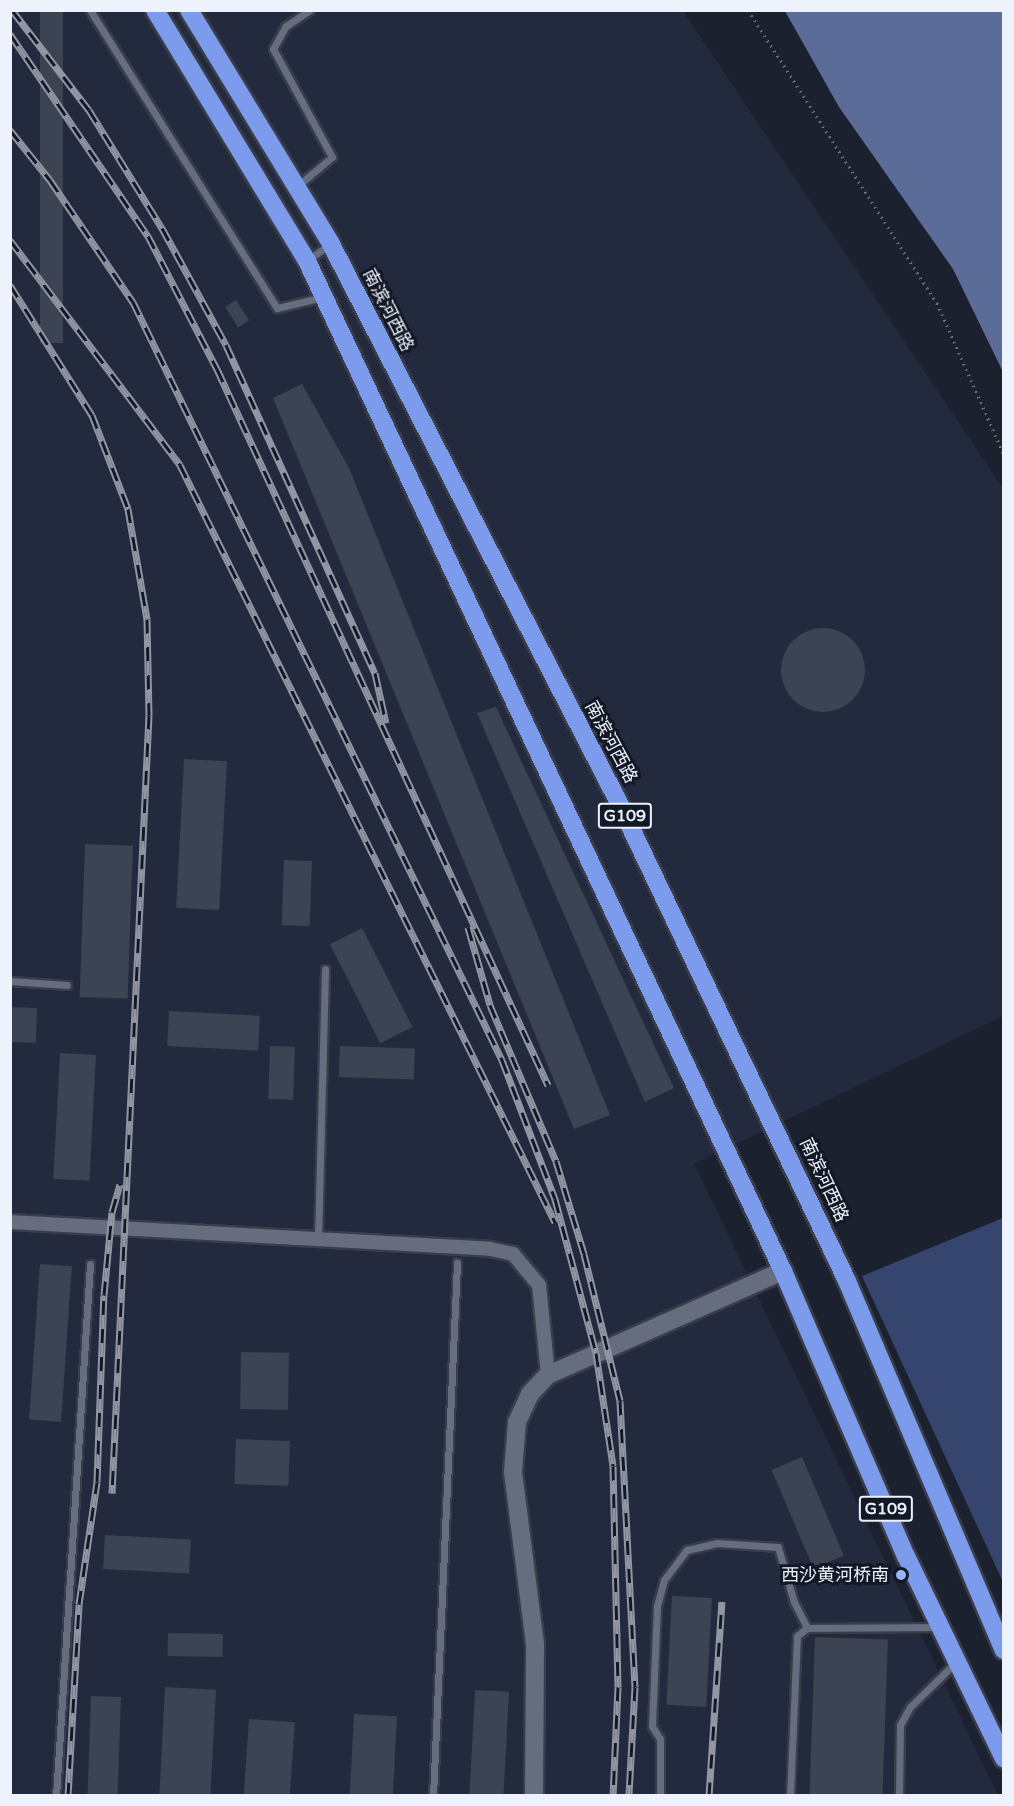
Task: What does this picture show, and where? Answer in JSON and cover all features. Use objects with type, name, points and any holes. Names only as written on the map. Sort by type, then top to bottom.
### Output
[{"type":"highway","name":"G109","points":[[155,10],[307,261],[783,1271],[940,1627],[1001,1747]]},
{"type":"highway","name":"南滨河西路","points":[[189,10],[331,244],[618,801],[771,1115],[848,1281],[1004,1650]]},
{"type":"street","points":[[10,1222],[490,1249],[513,1254],[539,1285],[548,1375]]},
{"type":"street","points":[[534,1796],[535,1644],[513,1463],[518,1422],[530,1394],[548,1375],[783,1271]]},
{"type":"lane","points":[[90,10],[278,308],[323,297]]},
{"type":"lane","points":[[296,187],[332,157],[273,49],[286,26],[310,10]]},
{"type":"lane","points":[[307,261],[331,244]]},
{"type":"lane","points":[[318,1239],[325,969]]},
{"type":"lane","points":[[10,981],[67,985]]},
{"type":"lane","points":[[433,1796],[457,1263]]},
{"type":"lane","points":[[56,1796],[90,1264]]},
{"type":"lane","points":[[660,1796],[660,1739],[652,1726],[657,1606],[664,1580],[687,1550],[717,1543],[778,1547],[794,1602],[807,1628]]},
{"type":"lane","points":[[790,1796],[797,1636],[807,1628],[940,1627]]},
{"type":"lane","points":[[899,1796],[900,1725],[910,1707],[957,1661]]},
{"type":"path","points":[[748,10],[937,303],[1004,455]]},
{"type":"shaded area","points":[[11,11],[683,11],[1003,489],[1003,1016],[694,1164],[998,1795],[11,1796]]},
{"type":"shaded area","points":[[785,11],[1003,11],[1003,372],[953,269],[839,107]]},
{"type":"shaded area","points":[[1003,1218],[1003,1582],[862,1276]]},
{"type":"building","points":[[40,10],[63,10],[63,343],[40,343]]},
{"type":"building","points":[[236,300],[249,320],[238,327],[225,307]]},
{"type":"building","points":[[302,384],[349,468],[610,1115],[574,1129],[273,398]]},
{"type":"building","points":[[823,628],[839,631],[853,640],[862,654],[865,670],[862,686],[853,700],[839,709],[823,712],[807,709],[793,700],[784,686],[781,670],[784,654],[793,640],[807,631]]},
{"type":"building","points":[[496,707],[674,1088],[645,1102],[477,713]]},
{"type":"building","points":[[184,759],[227,761],[219,910],[176,908]]},
{"type":"building","points":[[85,844],[133,846],[128,999],[80,997]]},
{"type":"building","points":[[284,860],[312,861],[310,926],[282,925]]},
{"type":"building","points":[[362,928],[412,1027],[380,1043],[330,944]]},
{"type":"building","points":[[10,1007],[37,1008],[36,1043],[10,1042]]},
{"type":"building","points":[[169,1011],[260,1016],[258,1051],[167,1046]]},
{"type":"building","points":[[270,1046],[295,1047],[293,1100],[268,1099]]},
{"type":"building","points":[[340,1046],[415,1049],[414,1080],[339,1077]]},
{"type":"building","points":[[60,1053],[96,1055],[89,1181],[53,1179]]},
{"type":"building","points":[[40,1264],[72,1266],[61,1422],[29,1420]]},
{"type":"building","points":[[241,1352],[289,1353],[288,1410],[240,1409]]},
{"type":"building","points":[[236,1439],[290,1441],[288,1486],[234,1484]]},
{"type":"building","points":[[802,1457],[844,1555],[813,1568],[772,1470]]},
{"type":"building","points":[[105,1535],[191,1540],[189,1573],[103,1569]]},
{"type":"building","points":[[672,1596],[712,1598],[706,1707],[666,1705]]},
{"type":"building","points":[[168,1633],[223,1634],[223,1657],[168,1656]]},
{"type":"building","points":[[815,1637],[888,1640],[882,1796],[809,1796]]},
{"type":"building","points":[[165,1687],[216,1690],[210,1796],[159,1796]]},
{"type":"building","points":[[475,1690],[509,1692],[503,1796],[469,1796]]},
{"type":"building","points":[[91,1696],[121,1697],[118,1796],[88,1796]]},
{"type":"building","points":[[354,1714],[397,1716],[393,1796],[350,1796]]},
{"type":"building","points":[[249,1719],[295,1722],[290,1796],[244,1796]]},
{"type":"railway","points":[[12,10],[89,110],[162,228],[226,345],[375,673],[386,723]]},
{"type":"railway","points":[[10,34],[148,236],[217,369],[548,1085]]},
{"type":"railway","points":[[10,130],[50,180],[133,302],[502,1060],[555,1199],[596,1353],[613,1466],[618,1687],[613,1796]]},
{"type":"railway","points":[[10,240],[180,465],[555,1222]]},
{"type":"railway","points":[[10,285],[92,415],[128,509],[147,619],[149,715],[112,1493]]},
{"type":"railway","points":[[468,927],[490,1005],[556,1161],[584,1254],[620,1401],[635,1687],[629,1796]]},
{"type":"railway","points":[[68,1796],[79,1604],[97,1482],[104,1295],[112,1212],[120,1184]]},
{"type":"railway","points":[[709,1796],[722,1601]]},
{"type":"place","name":"西沙黄河桥南","points":[[901,1575]]}]
